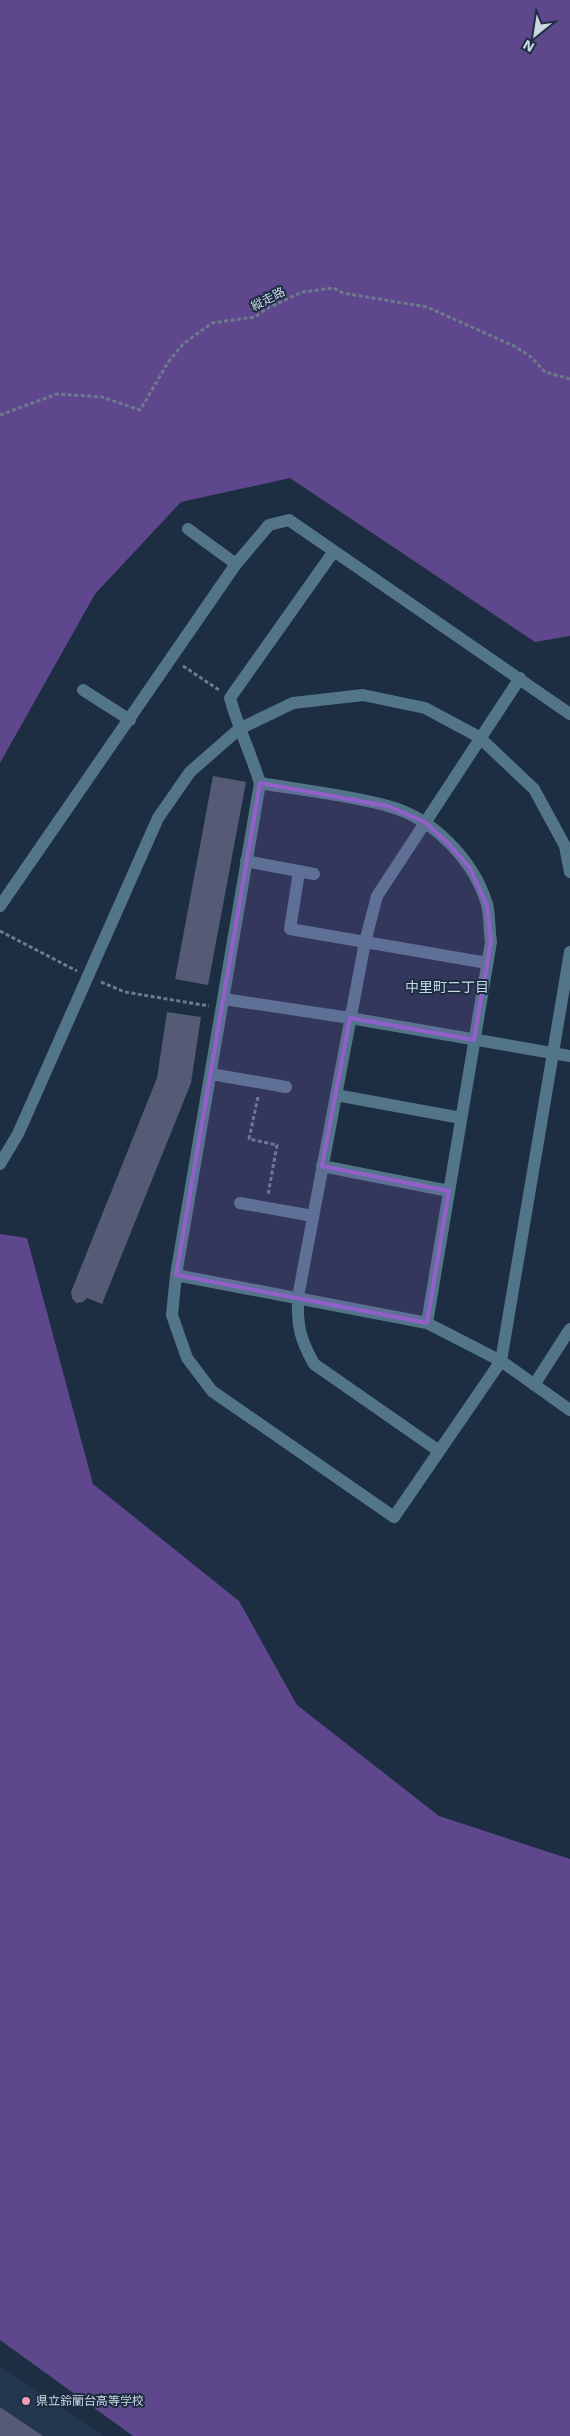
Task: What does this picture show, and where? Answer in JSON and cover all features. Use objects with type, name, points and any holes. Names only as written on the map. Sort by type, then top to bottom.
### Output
[{"type":"street","points":[[0,906],[173,659],[236,564],[269,525],[289,520],[569,712]]},
{"type":"street","points":[[188,529],[236,564]]},
{"type":"street","points":[[334,551],[230,698],[239,730],[250,749],[260,783],[176,1276],[172,1315],[187,1358],[212,1391],[394,1517],[501,1361],[570,952]]},
{"type":"street","points":[[439,1451],[314,1364],[302,1343],[297,1322],[298,1297],[350,1018],[365,942],[377,896],[479,737],[520,678]]},
{"type":"street","points":[[83,690],[130,720]]},
{"type":"street","points":[[0,1164],[18,1134],[158,818],[190,772],[239,730],[293,703],[363,695],[425,708],[479,737],[534,789],[565,846],[570,872]]},
{"type":"street","points":[[260,783],[388,806],[425,822],[450,844],[470,868],[487,905],[490,942],[487,963],[427,1323]]},
{"type":"street","points":[[246,861],[314,874]]},
{"type":"street","points":[[299,872],[290,929],[487,963]]},
{"type":"street","points":[[224,999],[350,1018],[570,1056]]},
{"type":"street","points":[[211,1074],[286,1087]]},
{"type":"street","points":[[336,1095],[461,1118]]},
{"type":"street","points":[[322,1166],[449,1191]]},
{"type":"street","points":[[240,1203],[313,1216]]},
{"type":"street","points":[[176,1276],[298,1297],[427,1323],[501,1361],[570,1410]]},
{"type":"street","points":[[534,1385],[570,1329]]},
{"type":"path","name":"縦走路","points":[[0,415],[57,394],[102,397],[140,410],[169,361],[183,344],[212,323],[255,317],[266,308],[302,292],[334,288],[343,293],[427,307],[516,347],[530,357],[545,372],[570,379]]},
{"type":"path","points":[[173,659],[230,698]]},
{"type":"path","points":[[0,931],[88,976],[125,992],[208,1006],[224,999]]},
{"type":"path","points":[[261,1082],[249,1140],[277,1145],[266,1208]]},
{"type":"highlighted area","points":[[260,783],[388,806],[425,822],[449,844],[470,868],[487,905],[491,942],[474,1040],[350,1018],[322,1166],[449,1191],[427,1323],[176,1275]]},
{"type":"shaded area","points":[[0,0],[570,0],[570,636],[535,642],[290,478],[181,502],[95,594],[0,763]]},
{"type":"shaded area","points":[[0,1234],[27,1238],[93,1484],[239,1601],[297,1705],[439,1816],[570,1859],[570,2436],[133,2436],[0,2340]]},
{"type":"shaded area","name":"県立鈴蘭台高等学校","points":[[0,2366],[104,2436],[0,2436]]},
{"type":"building","points":[[213,776],[246,782],[208,985],[175,979]]},
{"type":"building","points":[[167,1012],[201,1017],[191,1083],[102,1304],[87,1298],[83,1302],[76,1303],[72,1298],[71,1292],[157,1078]]},
{"type":"building","points":[[0,2407],[43,2436],[0,2436]]},
{"type":"place","name":"県立鈴蘭台高等学校","points":[[26,2401]]},
{"type":"district","name":"中里町二丁目","points":[[447,987]]}]
